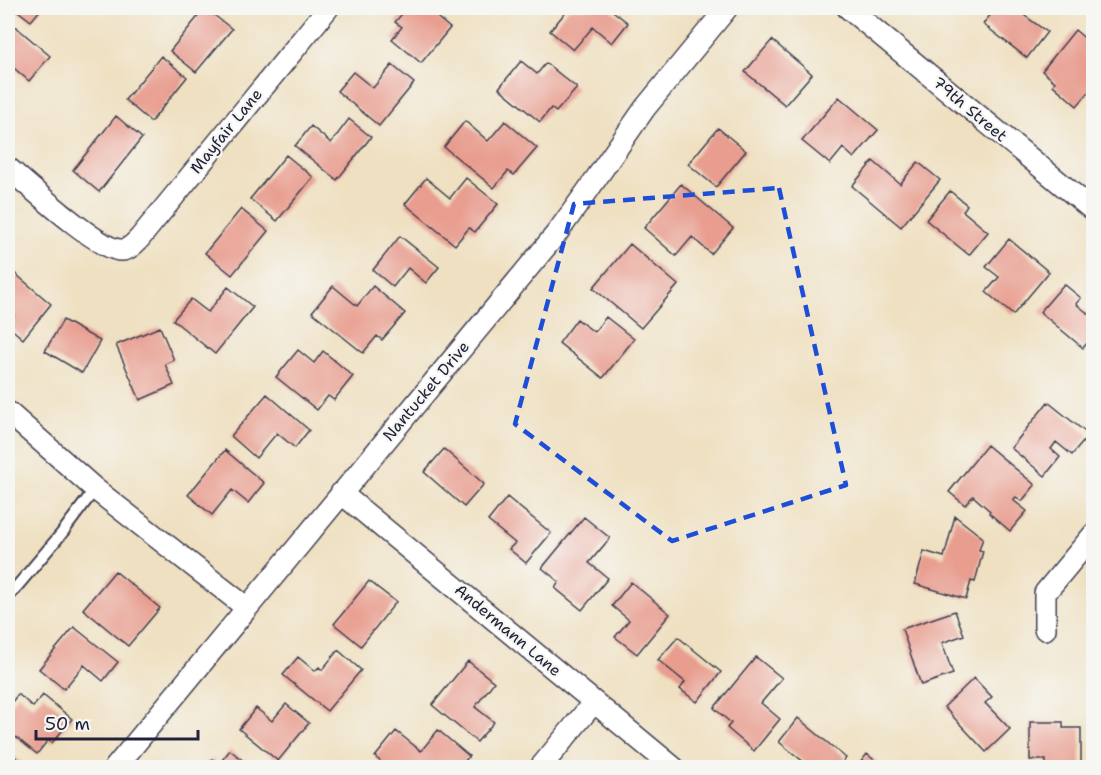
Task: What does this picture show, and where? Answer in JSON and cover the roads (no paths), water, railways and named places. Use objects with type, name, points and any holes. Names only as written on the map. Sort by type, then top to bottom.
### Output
[{"type":"street","name":"Mayfair Lane","points":[[8,168],[84,231],[109,248],[122,251],[132,246],[328,8]]},
{"type":"street","name":"Nantucket Drive","points":[[115,768],[556,232],[645,108],[727,8]]},
{"type":"street","name":"79th Street","points":[[848,8],[1094,211]]},
{"type":"street","points":[[8,412],[95,489],[247,608]]},
{"type":"street","name":"Andermann Lane","points":[[341,493],[674,768]]},
{"type":"street","points":[[1045,629],[1045,593],[1094,534]]},
{"type":"street","points":[[540,768],[594,702]]},
{"type":"lane","points":[[8,597],[62,533],[95,489]]}]
